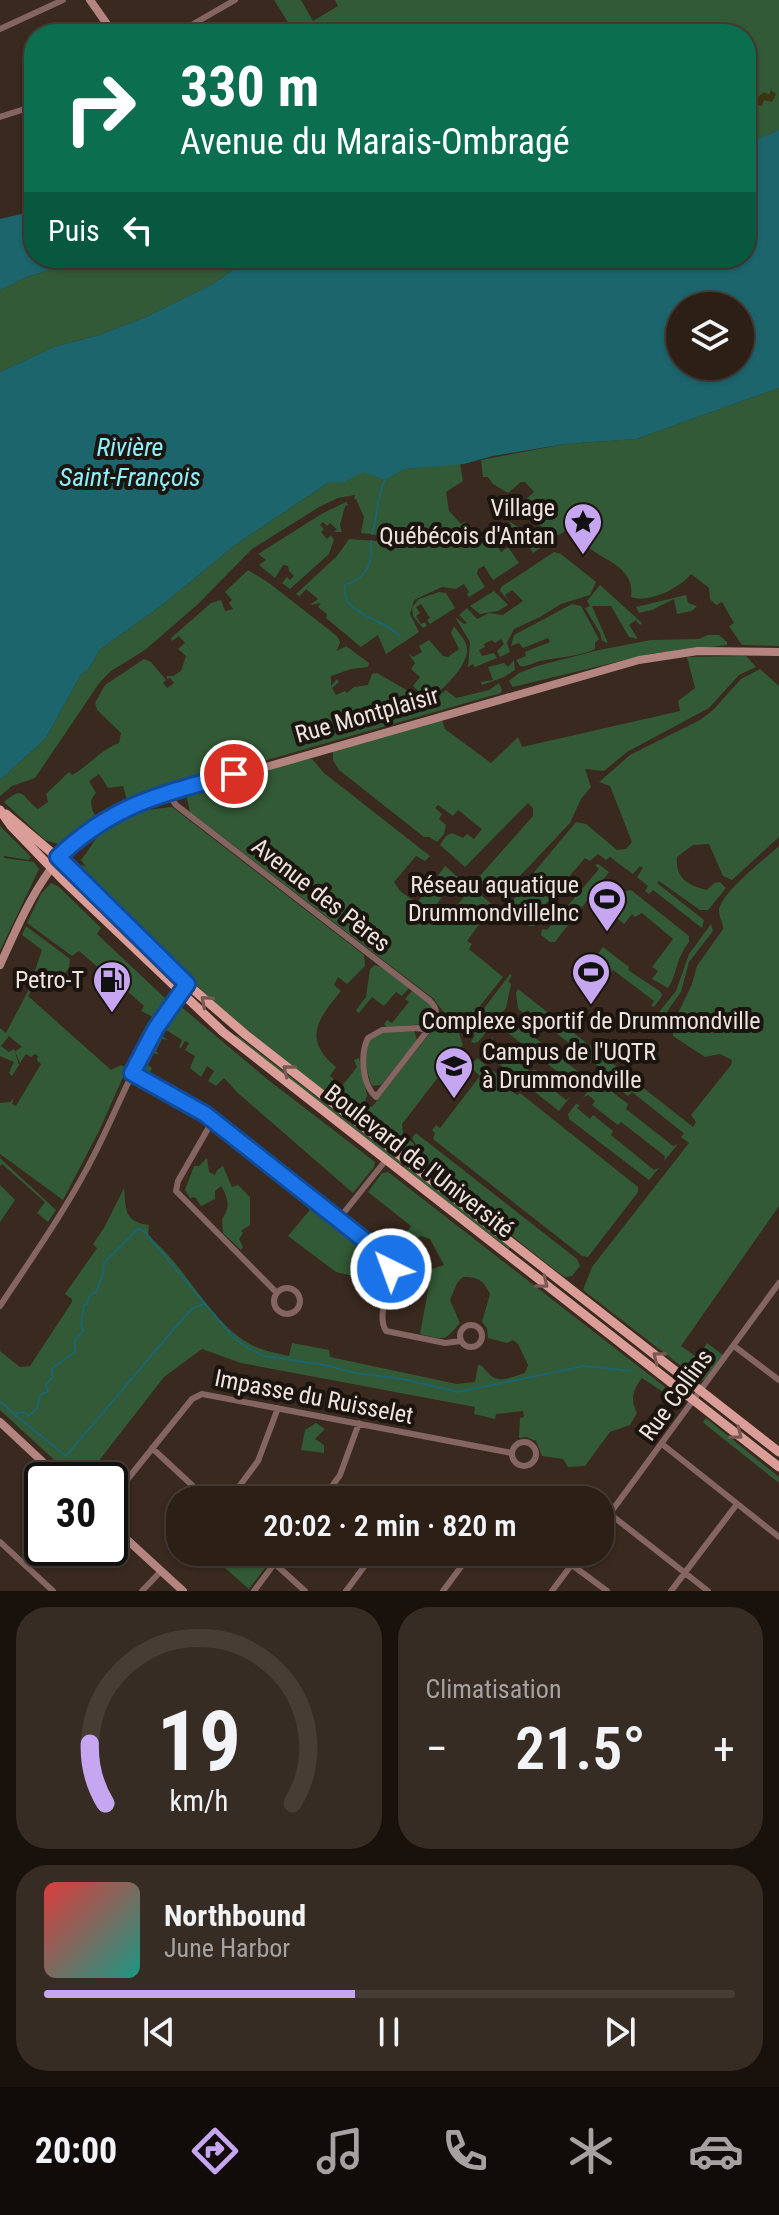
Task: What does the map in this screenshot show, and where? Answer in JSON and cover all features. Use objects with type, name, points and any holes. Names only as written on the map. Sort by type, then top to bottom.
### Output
[{"type":"main road","name":"Boulevard de l'Université","points":[[0,810],[58,857],[187,984],[316,1092],[779,1452]]},
{"type":"main road","name":"Boulevard de l'Université","points":[[0,810],[11,826],[51,867],[179,993],[273,1072],[779,1467]]},
{"type":"street","points":[[0,29],[63,0]]},
{"type":"street","points":[[90,0],[107,24]]},
{"type":"street","points":[[193,24],[235,0]]},
{"type":"street","points":[[0,117],[24,109]]},
{"type":"street","name":"Rue Montplaisir","points":[[0,965],[32,895],[58,857],[108,817],[130,806],[639,660],[687,652],[779,652]]},
{"type":"street","name":"Avenue des Pères","points":[[167,793],[173,802],[431,1002],[437,1016],[428,1030]]},
{"type":"street","points":[[0,1306],[79,1182],[145,1046],[187,984]]},
{"type":"street","points":[[382,1030],[428,1030],[376,1097],[372,1094],[363,1059],[368,1038],[382,1030]]},
{"type":"street","points":[[132,1073],[213,1120],[389,1261],[391,1269],[382,1323],[386,1331],[445,1343],[461,1341]]},
{"type":"street","points":[[213,1120],[178,1181],[176,1191],[277,1293]]},
{"type":"street","points":[[338,1220],[386,1160]]},
{"type":"street","name":"Rue Collins","points":[[614,1509],[779,1283]]},
{"type":"street","points":[[289,1288],[296,1292],[300,1300],[297,1309],[290,1313],[279,1311],[274,1304],[277,1293],[289,1288]]},
{"type":"street","points":[[564,1299],[571,1289]]},
{"type":"street","points":[[734,1346],[779,1380]]},
{"type":"street","name":"Impasse du Ruisselet","points":[[128,1478],[199,1394],[512,1453]]},
{"type":"street","points":[[239,1486],[258,1461],[278,1408]]},
{"type":"street","points":[[0,1422],[43,1462]]},
{"type":"street","points":[[332,1486],[340,1475],[359,1423]]},
{"type":"street","points":[[662,1444],[779,1537]]},
{"type":"street","points":[[152,1448],[193,1486]]},
{"type":"street","points":[[671,1591],[737,1504]]},
{"type":"street","points":[[614,1517],[708,1591]]},
{"type":"street","points":[[128,1541],[183,1591]]},
{"type":"street","points":[[0,1542],[53,1591]]},
{"type":"street","points":[[254,1591],[272,1566]]},
{"type":"street","points":[[277,1566],[305,1591]]},
{"type":"street","points":[[346,1591],[365,1566]]},
{"type":"street","points":[[443,1591],[462,1566]]},
{"type":"street","points":[[552,1591],[571,1566]]},
{"type":"street","points":[[573,1566],[607,1591]]},
{"type":"street","points":[[142,1591],[161,1571]]},
{"type":"green space","points":[[274,0],[301,0],[313,21],[338,6],[335,0],[779,0],[779,130],[756,140],[756,24],[289,24]]},
{"type":"green space","points":[[56,268],[236,268],[213,284],[146,317],[99,335],[54,347],[0,372],[0,290],[26,277]]},
{"type":"green space","points":[[779,388],[779,646],[742,645],[729,626],[734,623],[722,602],[716,605],[710,599],[709,588],[691,574],[664,593],[647,598],[631,597],[629,579],[624,572],[588,547],[570,528],[557,536],[523,515],[519,506],[534,492],[525,482],[508,493],[488,477],[483,477],[481,460],[565,444],[636,439]]},
{"type":"green space","points":[[460,463],[463,481],[446,492],[449,511],[461,524],[464,522],[482,537],[496,526],[501,530],[510,522],[546,544],[533,553],[522,536],[513,542],[508,534],[495,543],[501,552],[508,547],[519,563],[493,580],[484,566],[478,569],[477,574],[485,587],[469,597],[464,584],[456,589],[442,587],[414,600],[410,614],[419,632],[386,654],[378,635],[361,647],[326,618],[327,614],[318,607],[321,603],[310,605],[318,599],[306,589],[300,596],[296,594],[337,556],[349,539],[377,541],[378,535],[361,533],[364,517],[354,499],[355,495],[338,498],[252,549],[198,604],[145,650],[111,671],[100,682],[35,778],[12,786],[0,796],[0,780],[46,738],[80,676],[90,667],[100,649],[161,606],[235,545],[329,482],[345,482],[363,471],[385,480],[405,469]]},
{"type":"green space","points":[[346,502],[348,505],[345,506],[340,525],[342,532],[334,532],[337,529],[330,523],[320,525],[327,539],[331,535],[334,540],[329,554],[290,589],[282,583],[287,577],[290,580],[294,576],[288,566],[283,565],[275,578],[259,565],[266,560],[258,554]]},
{"type":"green space","points":[[554,552],[561,554],[596,582],[590,595],[561,604],[514,629],[507,643],[510,652],[500,657],[497,651],[504,644],[501,639],[484,644],[485,647],[479,650],[482,656],[494,653],[497,658],[468,667],[470,642],[455,617],[467,623],[459,615],[467,608],[477,619],[489,613],[503,615],[523,601],[512,590],[505,595],[510,602],[500,591],[501,587]]},
{"type":"green space","points":[[248,570],[337,636],[340,642],[337,651],[346,646],[369,663],[368,667],[331,676],[331,686],[337,679],[339,682],[332,688],[336,695],[368,685],[372,674],[377,673],[429,703],[446,690],[456,698],[489,690],[499,683],[501,693],[127,800],[123,786],[108,788],[99,774],[89,781],[96,793],[91,804],[96,818],[58,844],[45,840],[4,802],[20,793],[38,809],[48,802],[46,794],[69,772],[72,775],[119,743],[121,733],[97,710],[95,703],[105,685],[144,659],[151,662],[166,680],[163,683],[167,688],[174,683],[167,676],[181,671],[186,656],[178,649],[185,643],[179,636],[172,641],[171,638],[211,603],[221,600],[225,611],[233,609],[229,603],[232,600],[225,592]]},
{"type":"green space","points":[[600,585],[642,623],[640,625],[636,620],[629,625],[638,639],[629,637],[611,606],[592,606],[608,643],[602,641],[585,608],[590,606],[587,601]]},
{"type":"green space","points":[[494,591],[508,605],[498,611],[480,614],[470,606]]},
{"type":"green space","points":[[439,592],[446,593],[455,608],[430,624],[427,620],[430,618],[421,604],[416,607],[420,613],[416,616],[421,624],[425,622],[427,626],[423,628],[413,616],[412,607],[419,599]]},
{"type":"green space","points":[[686,595],[688,603],[697,606],[692,611],[677,614],[674,599],[639,613],[636,607]]},
{"type":"green space","points":[[572,604],[581,606],[599,639],[595,649],[520,666],[516,660],[526,656],[525,652],[550,642],[548,638],[523,648],[519,643],[511,646],[514,635]]},
{"type":"green space","points":[[454,626],[466,644],[465,659],[449,682],[431,699],[426,699],[413,686],[420,677],[411,669],[415,663],[408,653],[413,657],[422,652],[419,646],[429,640],[443,656],[448,657],[459,649],[451,633]]},
{"type":"green space","points":[[719,635],[727,645],[649,654],[513,687],[509,681],[537,666],[599,650],[651,640],[699,639]]},
{"type":"green space","points":[[746,656],[756,667],[739,675],[709,708],[627,752],[604,771],[585,769],[591,787],[581,799],[570,823],[500,897],[478,878],[533,816],[533,808],[528,803],[465,867],[440,845],[452,833],[463,838],[467,834],[474,839],[482,829],[458,810],[453,816],[438,805],[435,808],[442,814],[439,819],[446,825],[444,834],[437,842],[424,837],[339,770],[333,760],[333,751],[442,720],[445,729],[491,763],[518,737],[522,747],[680,711],[678,701],[695,688],[687,657]]},
{"type":"green space","points":[[514,660],[515,670],[504,677],[482,685],[481,682],[493,680],[488,667],[504,663],[508,667]]},
{"type":"green space","points":[[760,669],[779,686],[779,837],[732,880],[723,876],[709,844],[693,845],[677,857],[678,870],[684,880],[707,890],[720,882],[726,888],[708,910],[700,910],[659,881],[657,883],[704,920],[702,928],[653,890],[649,894],[645,891],[648,886],[637,877],[643,868],[640,866],[633,874],[610,857],[606,860],[598,854],[590,861],[585,858],[533,919],[537,923],[534,926],[521,919],[522,916],[510,906],[520,889],[576,822],[586,824],[617,850],[626,849],[632,842],[610,786],[599,782],[630,755],[700,720],[741,679]]},
{"type":"green space","points":[[312,759],[324,773],[430,856],[425,861],[416,856],[394,882],[400,891],[417,903],[445,866],[459,878],[456,883],[453,881],[430,914],[442,923],[468,892],[463,888],[467,884],[493,905],[467,941],[472,944],[469,949],[503,977],[468,1021],[448,1015],[434,999],[190,812],[186,794]]},
{"type":"green space","points":[[172,807],[364,955],[365,966],[347,984],[338,977],[334,985],[341,991],[317,1029],[319,1047],[336,1067],[330,1076],[342,1086],[357,1067],[354,1060],[359,1058],[367,1095],[365,1103],[372,1107],[440,1016],[456,1024],[463,1045],[402,1124],[403,1133],[414,1144],[414,1154],[410,1151],[407,1154],[233,1018],[79,866],[87,868],[81,860],[100,834],[116,821],[143,811]]},
{"type":"green space","points":[[0,826],[31,857],[29,860],[4,858],[34,862],[39,869],[0,951]]},
{"type":"green space","points":[[779,846],[779,1206],[681,1346],[698,1358],[707,1343],[723,1355],[704,1380],[699,1380],[583,1290],[592,1267],[689,1143],[681,1137],[684,1133],[632,1092],[628,1096],[600,1073],[602,1069],[527,1010],[524,1013],[518,1009],[516,993],[518,989],[693,1127],[696,1122],[691,1115],[732,1060],[720,1054],[705,1057],[673,1036],[673,1024],[697,966],[723,929],[719,913],[721,904],[754,867]]},
{"type":"green space","points":[[595,865],[609,872],[555,942],[550,942],[541,935],[542,929],[547,930],[599,869]]},
{"type":"green space","points":[[51,883],[58,886],[101,928],[97,934],[166,999],[155,1018],[141,1011],[144,1006],[118,983],[114,988],[110,984],[113,980],[79,951],[72,956],[27,923],[41,894]]},
{"type":"green space","points":[[631,890],[689,936],[668,988],[652,979],[658,971],[652,967],[673,939],[642,913],[635,917],[632,914],[624,924],[614,916],[626,901],[622,897]]},
{"type":"green space","points":[[711,924],[713,931],[689,962],[681,992],[662,1024],[660,1011],[676,991],[689,954]]},
{"type":"green space","points":[[26,926],[70,959],[69,968],[51,992],[38,981],[28,996],[111,1070],[121,1065],[127,1068],[63,1200],[0,1154],[0,1103],[10,1102],[14,1098],[12,1104],[16,1106],[41,1064],[35,1054],[31,1057],[26,1054],[20,1063],[15,1051],[22,1047],[9,1036],[1,1046],[9,1052],[14,1049],[19,1065],[12,1076],[9,1073],[14,1062],[0,1056],[0,1028],[6,1033],[28,991],[42,950],[22,935]]},
{"type":"green space","points":[[603,947],[629,967],[628,970],[661,992],[662,996],[654,1007],[651,1006],[654,1001],[594,959]]},
{"type":"green space","points":[[375,965],[409,988],[402,996],[396,992],[384,1006],[372,997],[359,1013],[356,1010],[366,997],[370,969]]},
{"type":"green space","points":[[510,974],[506,1008],[478,1042],[471,1042],[475,1035],[471,1032],[466,1038],[461,1025],[473,1023]]},
{"type":"green space","points":[[412,991],[431,1005],[434,1013],[431,1020],[424,1024],[387,1027],[384,1024],[387,1020],[392,1023],[409,1002],[405,999]]},
{"type":"green space","points":[[179,1005],[267,1079],[375,1162],[353,1193],[224,1078],[216,1086],[208,1081],[214,1071],[207,1066],[201,1077],[190,1068],[195,1056],[185,1050],[189,1043],[185,1041],[179,1047],[182,1040],[163,1028]]},
{"type":"green space","points":[[512,1014],[511,1019],[584,1076],[589,1074],[575,1091],[576,1086],[503,1029],[498,1031]]},
{"type":"green space","points":[[414,1031],[417,1040],[381,1085],[372,1086],[366,1064],[369,1042],[380,1033]]},
{"type":"green space","points":[[159,1034],[168,1040],[162,1039],[156,1051],[159,1055],[154,1053],[148,1065],[152,1068],[148,1076],[144,1060]]},
{"type":"green space","points":[[237,1035],[402,1163],[399,1166],[235,1037]]},
{"type":"green space","points":[[493,1037],[492,1042],[531,1072],[534,1069],[540,1073],[537,1077],[566,1100],[570,1097],[559,1111],[485,1053],[484,1049]]},
{"type":"green space","points":[[477,1058],[513,1087],[510,1090],[517,1095],[520,1093],[638,1187],[638,1192],[588,1257],[582,1256],[433,1139],[435,1133],[432,1130],[436,1125],[440,1128],[480,1076],[470,1067]]},
{"type":"green space","points":[[597,1080],[628,1104],[626,1109],[673,1146],[678,1144],[664,1161],[665,1156],[621,1122],[618,1125],[592,1105],[595,1101],[588,1095],[583,1098]]},
{"type":"green space","points":[[576,1104],[590,1119],[593,1115],[613,1131],[611,1135],[654,1170],[659,1168],[649,1180],[569,1119],[568,1114]]},
{"type":"green space","points":[[416,1133],[577,1259],[580,1266],[572,1276],[565,1277],[555,1270],[416,1160],[418,1148],[412,1138]]},
{"type":"green space","points":[[0,1158],[56,1210],[48,1222],[37,1213],[45,1202],[2,1164],[0,1166]]},
{"type":"green space","points":[[207,1158],[209,1172],[215,1175],[223,1166],[232,1187],[238,1185],[250,1197],[250,1225],[241,1231],[241,1250],[223,1233],[222,1219],[228,1202],[221,1186],[215,1191],[215,1199],[201,1206],[185,1190],[194,1166],[199,1166]]},
{"type":"green space","points":[[405,1165],[510,1247],[509,1249],[402,1169]]},
{"type":"green space","points":[[388,1172],[665,1387],[663,1392],[642,1378],[636,1386],[634,1404],[637,1413],[630,1425],[610,1432],[585,1466],[568,1467],[563,1459],[542,1456],[536,1441],[519,1438],[523,1411],[496,1414],[495,1419],[474,1414],[475,1407],[241,1363],[202,1349],[164,1377],[98,1462],[56,1462],[0,1410],[0,1351],[20,1367],[30,1366],[72,1302],[65,1294],[97,1248],[93,1244],[124,1188],[126,1209],[131,1218],[149,1225],[148,1234],[212,1311],[238,1336],[256,1347],[289,1356],[292,1343],[329,1350],[330,1357],[457,1384],[475,1382],[478,1365],[497,1379],[525,1373],[528,1365],[518,1344],[513,1340],[507,1343],[488,1338],[487,1328],[482,1322],[490,1294],[476,1279],[463,1277],[457,1283],[450,1300],[460,1323],[450,1334],[440,1338],[420,1334],[432,1269],[444,1265],[430,1239],[421,1236],[404,1245],[400,1241],[411,1226],[368,1192],[382,1173]]},
{"type":"green space","points":[[0,1185],[15,1200],[0,1222]]},
{"type":"green space","points":[[313,1206],[384,1262],[387,1268],[379,1305],[366,1296],[362,1280],[336,1272],[288,1236]]},
{"type":"green space","points":[[706,1418],[779,1477],[779,1483],[706,1425],[703,1422]]},
{"type":"green space","points":[[316,1423],[325,1429],[315,1439],[324,1445],[324,1453],[301,1450],[305,1430]]},
{"type":"green space","points":[[226,1566],[266,1566],[249,1589]]},
{"type":"sand","points":[[771,90],[776,94],[772,102],[764,100],[762,106],[756,104],[756,97],[764,92],[769,95]]},
{"type":"water","name":"Rivière Saint-François","points":[[779,130],[779,388],[636,439],[565,444],[464,464],[405,469],[385,480],[363,472],[345,482],[329,482],[235,545],[161,606],[100,649],[90,667],[80,676],[46,738],[0,780],[0,372],[54,347],[99,335],[146,317],[213,284],[236,268],[756,268],[756,140]]},
{"type":"water","points":[[24,213],[24,268],[56,268],[26,277],[0,290],[0,219]]},
{"type":"waterway","points":[[372,534],[385,480]]},
{"type":"waterway","points":[[371,541],[367,569],[359,578],[345,585],[345,595],[356,610],[399,636]]},
{"type":"waterway","points":[[0,1401],[14,1414],[24,1412],[29,1416],[37,1408],[40,1395],[48,1392],[46,1384],[53,1377],[51,1369],[75,1352],[75,1340],[84,1330],[81,1326],[84,1305],[96,1292],[104,1263],[138,1229],[144,1231],[232,1336],[264,1356],[403,1379],[458,1392],[584,1366],[631,1371]]},
{"type":"waterway","points":[[14,1414],[66,1456],[185,1316],[193,1308],[204,1304]]},
{"type":"place","name":"Village Québécois d'Antan","points":[[583,556]]},
{"type":"place","name":"Réseau aquatique DrummondvilleInc","points":[[607,933]]},
{"type":"place","name":"Complexe sportif de Drummondville","points":[[591,1006]]},
{"type":"place","name":"Petro-T","points":[[112,1014]]},
{"type":"place","name":"Campus de l'UQTR à Drummondville","points":[[454,1100]]},
{"type":"route","points":[[234,774],[130,806],[108,817],[58,857],[187,984],[156,1028],[132,1073],[205,1114],[382,1254],[389,1261],[391,1269]]}]
